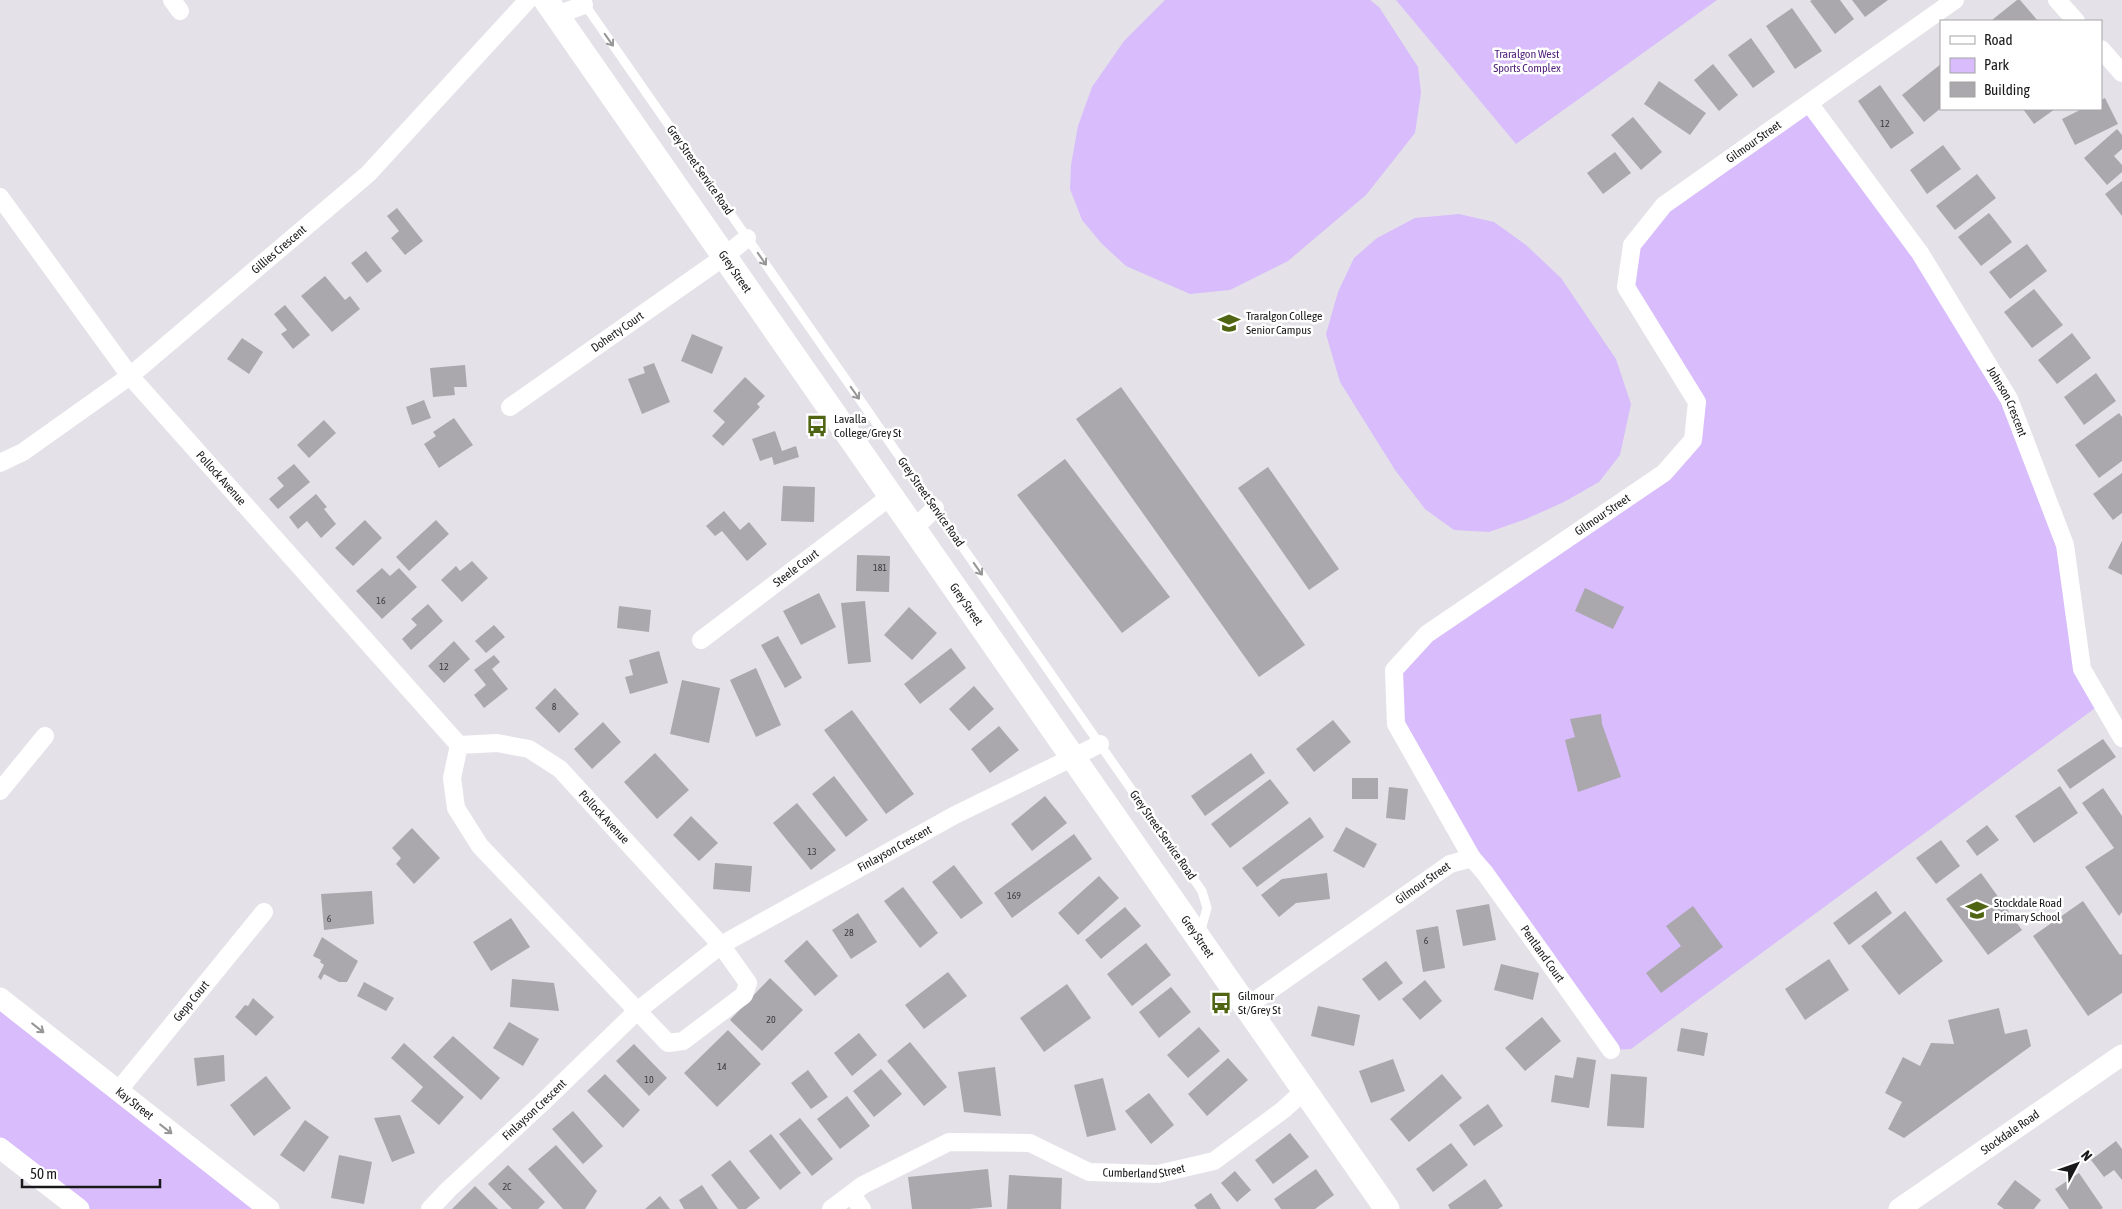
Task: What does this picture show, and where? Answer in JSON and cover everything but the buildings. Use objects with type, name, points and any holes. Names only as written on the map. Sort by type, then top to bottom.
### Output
[{"type":"main road","name":"Grey Street","points":[[551,8],[1387,1209]]},
{"type":"street","name":"Gillies Crescent","points":[[0,463],[23,452],[130,376],[368,174],[528,0]]},
{"type":"street","name":"Gilmour Street","points":[[1246,1007],[1450,864],[1472,858],[1396,724],[1394,670],[1427,634],[1664,473],[1692,440],[1697,402],[1626,287],[1632,245],[1664,205],[1955,0]]},
{"type":"street","points":[[2057,0],[2075,20]]},
{"type":"street","points":[[551,8],[585,2]]},
{"type":"street","points":[[2102,50],[2122,72]]},
{"type":"street","name":"Johnson Crescent","points":[[1809,103],[1920,254],[2008,399],[2064,545],[2082,669],[2122,737]]},
{"type":"street","name":"Pollock Avenue","points":[[0,197],[130,376],[459,746],[497,743],[528,749],[560,769],[720,945]]},
{"type":"street","name":"Doherty Court","points":[[510,407],[724,257],[747,238]]},
{"type":"street","name":"Steele Court","points":[[701,640],[891,496]]},
{"type":"street","points":[[914,529],[935,508]]},
{"type":"street","points":[[0,791],[45,736]]},
{"type":"street","name":"Finlayson Crescent","points":[[430,1209],[637,1011],[720,945],[955,815],[1100,744]]},
{"type":"street","points":[[459,746],[452,778],[456,808],[480,846],[668,1043],[683,1041],[744,994],[748,983],[720,945]]},
{"type":"street","name":"Pentland Court","points":[[1472,858],[1485,873],[1611,1050]]},
{"type":"street","name":"Gepp Court","points":[[118,1091],[264,912]]},
{"type":"street","name":"Kay Street","points":[[0,998],[269,1209]]},
{"type":"street","name":"Stockdale Road","points":[[1899,1209],[2122,1055]]},
{"type":"street","name":"Cumberland Street","points":[[831,1209],[863,1186],[949,1142],[1030,1143],[1089,1172],[1158,1174],[1214,1161],[1283,1110],[1304,1091]]},
{"type":"street","points":[[0,1148],[79,1209]]},
{"type":"street","points":[[852,1194],[862,1209]]},
{"type":"lane","name":"Grey Street Service Road","points":[[585,2],[1202,891],[1207,908],[1198,938]]},
{"type":"green space","points":[[1165,0],[1370,0],[1379,7],[1418,67],[1421,93],[1415,133],[1366,195],[1288,261],[1230,290],[1190,294],[1126,266],[1102,244],[1082,220],[1070,189],[1071,165],[1078,126],[1092,87],[1124,41]]},
{"type":"green space","name":"Traralgon West Sports Complex","points":[[1396,0],[1717,0],[1516,144]]},
{"type":"green space","points":[[1809,103],[2009,399],[2065,545],[2082,669],[2102,703],[1631,1049],[1611,1050],[1485,873],[1396,724],[1394,670],[1427,634],[1664,473],[1692,440],[1697,402],[1626,287],[1632,245],[1664,205]]},
{"type":"green space","points":[[1459,214],[1494,222],[1526,245],[1561,278],[1616,359],[1631,404],[1620,455],[1599,482],[1564,502],[1526,519],[1489,532],[1454,530],[1425,509],[1395,470],[1340,382],[1326,334],[1338,292],[1354,258],[1377,238],[1415,218]]},
{"type":"green space","points":[[0,998],[269,1209],[79,1209],[0,1148]]},
{"type":"place","name":"Traralgon College Senior Campus","points":[[1229,323]]},
{"type":"place","name":"Lavalla College/Grey St","points":[[817,426]]},
{"type":"place","name":"Stockdale Road Primary School","points":[[1977,910]]},
{"type":"place","name":"Gilmour St/Grey St","points":[[1221,1003]]}]
